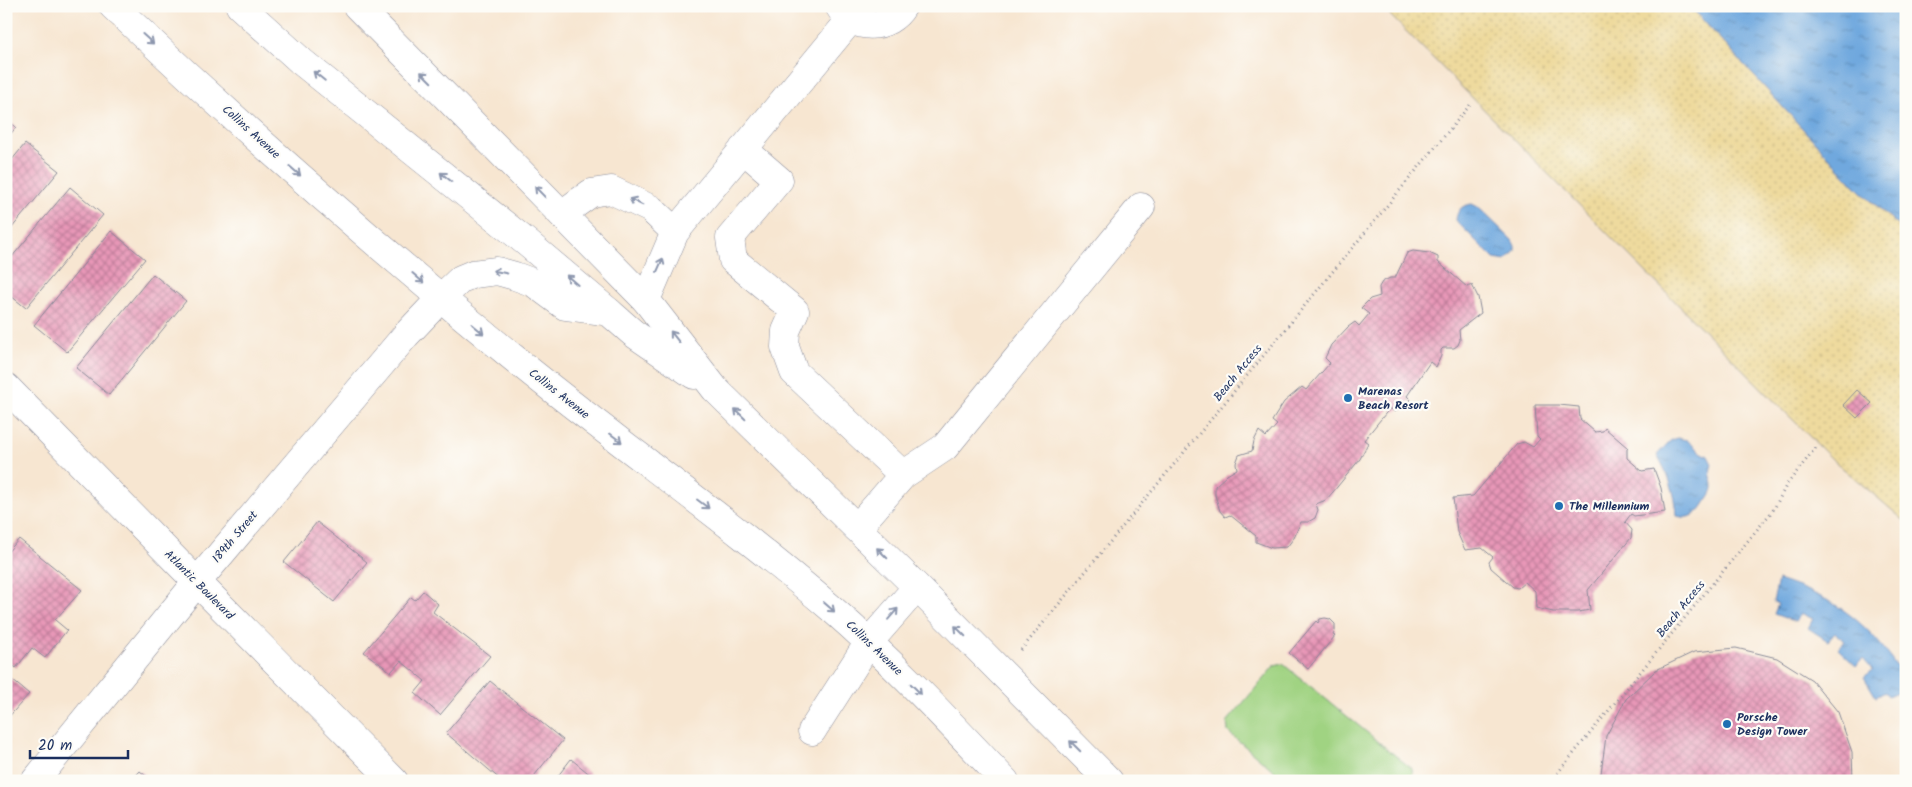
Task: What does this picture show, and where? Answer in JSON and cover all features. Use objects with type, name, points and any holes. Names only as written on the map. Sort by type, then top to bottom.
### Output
[{"type":"main road","name":"Collins Avenue","points":[[113,6],[267,147],[441,298],[577,409],[710,509],[793,576],[869,642],[1005,781]]},
{"type":"main road","points":[[240,6],[302,62],[526,242],[632,333],[715,389]]},
{"type":"main road","points":[[357,6],[646,300],[715,389],[917,587],[1109,781]]},
{"type":"main road","points":[[646,300],[675,232],[743,149],[845,13],[862,24],[873,26],[884,23],[894,17],[903,6]]},
{"type":"main road","points":[[743,149],[780,180],[730,238],[733,260],[796,311],[786,330],[785,347],[794,372],[903,475]]},
{"type":"main road","points":[[562,214],[591,193],[611,190],[651,210],[675,232]]},
{"type":"main road","points":[[857,528],[903,475],[945,447],[1141,207]]},
{"type":"main road","name":"189th Street","points":[[34,781],[197,582],[412,328],[461,279],[473,274],[497,271],[534,283],[565,306],[609,312]]},
{"type":"main road","name":"Atlantic Boulevard","points":[[6,386],[394,781]]},
{"type":"main road","points":[[812,731],[869,642],[917,587]]},
{"type":"path","name":"Beach Access","points":[[1019,652],[1470,105]]},
{"type":"path","name":"Beach Access","points":[[1552,781],[1774,509],[1787,484],[1818,445]]},
{"type":"path","points":[[1899,781],[1906,773]]},
{"type":"sand","points":[[1381,6],[1690,6],[1859,190],[1906,232],[1906,522],[1832,459]]},
{"type":"green space","points":[[1283,664],[1412,769],[1413,779],[1411,781],[1286,781],[1228,732],[1227,722],[1274,666]]},
{"type":"water","points":[[1690,6],[1906,6],[1906,232],[1859,190]]},
{"type":"water","points":[[1472,204],[1478,207],[1512,240],[1515,251],[1506,261],[1494,259],[1456,220],[1461,209]]},
{"type":"water","points":[[1677,438],[1687,440],[1708,456],[1712,464],[1710,472],[1713,487],[1712,493],[1698,512],[1687,517],[1677,516],[1671,484],[1657,455],[1670,441]]},
{"type":"water","points":[[1778,580],[1819,596],[1853,617],[1868,630],[1894,662],[1906,682],[1906,688],[1888,696],[1885,692],[1876,697],[1864,677],[1873,670],[1863,659],[1856,666],[1838,649],[1845,641],[1835,633],[1828,641],[1808,628],[1813,619],[1801,613],[1796,622],[1774,614],[1778,604],[1773,602]]},
{"type":"building","points":[[6,119],[16,127],[6,140]]},
{"type":"building","points":[[25,144],[59,171],[6,235],[6,167]]},
{"type":"building","points":[[70,187],[103,215],[26,308],[6,292],[6,264]]},
{"type":"building","points":[[111,231],[145,259],[67,352],[34,325]]},
{"type":"building","name":"Marenas Beach Resort","points":[[1413,251],[1429,253],[1438,257],[1438,262],[1467,287],[1472,285],[1478,297],[1481,313],[1459,330],[1460,340],[1458,345],[1454,348],[1443,348],[1441,350],[1441,356],[1436,367],[1430,362],[1407,396],[1411,400],[1395,412],[1390,408],[1364,440],[1368,443],[1360,459],[1326,500],[1316,504],[1318,510],[1315,518],[1308,522],[1301,522],[1287,547],[1272,548],[1256,542],[1256,536],[1230,515],[1225,517],[1220,511],[1215,495],[1215,486],[1237,469],[1236,463],[1239,455],[1252,451],[1259,431],[1266,437],[1277,425],[1272,421],[1284,402],[1302,387],[1306,390],[1330,363],[1325,358],[1331,345],[1355,322],[1359,326],[1369,314],[1361,308],[1370,299],[1380,296],[1379,287],[1382,282],[1395,278],[1407,253]]},
{"type":"building","points":[[153,274],[186,301],[109,395],[76,368]]},
{"type":"building","points":[[1857,390],[1872,403],[1857,418],[1843,405]]},
{"type":"building","name":"The Millennium","points":[[1535,405],[1579,407],[1580,419],[1595,432],[1603,431],[1605,428],[1628,448],[1627,458],[1642,471],[1654,469],[1661,488],[1665,512],[1634,516],[1631,514],[1625,522],[1632,530],[1631,538],[1588,590],[1590,610],[1553,612],[1536,608],[1535,591],[1525,582],[1518,588],[1513,587],[1491,568],[1489,562],[1493,557],[1482,548],[1465,550],[1457,532],[1453,498],[1473,496],[1517,444],[1524,442],[1533,447],[1540,439],[1537,436]]},
{"type":"building","points":[[317,522],[367,562],[334,602],[284,562]]},
{"type":"building","points":[[19,539],[82,590],[55,620],[67,630],[45,658],[32,648],[16,668],[6,660],[6,554]]},
{"type":"building","points":[[423,591],[438,604],[433,612],[490,656],[440,715],[415,693],[425,681],[401,661],[391,672],[364,652],[411,597],[415,600]]},
{"type":"building","points":[[1320,619],[1330,619],[1335,624],[1333,635],[1335,636],[1308,669],[1289,653],[1316,621],[1318,623]]},
{"type":"building","name":"Porsche Design Tower","points":[[1736,648],[1777,658],[1812,680],[1838,712],[1852,752],[1853,781],[1600,781],[1606,736],[1626,699],[1656,670],[1694,652]]},
{"type":"building","points":[[6,675],[29,694],[6,720]]},
{"type":"building","points":[[490,681],[563,740],[530,781],[502,781],[446,733]]},
{"type":"building","points":[[571,759],[598,781],[554,781]]},
{"type":"building","points":[[140,771],[152,781],[131,781]]},
{"type":"place","name":"Marenas Beach Resort","points":[[1348,398]]},
{"type":"place","name":"The Millennium","points":[[1559,506]]},
{"type":"place","name":"Porsche Design Tower","points":[[1727,724]]}]
